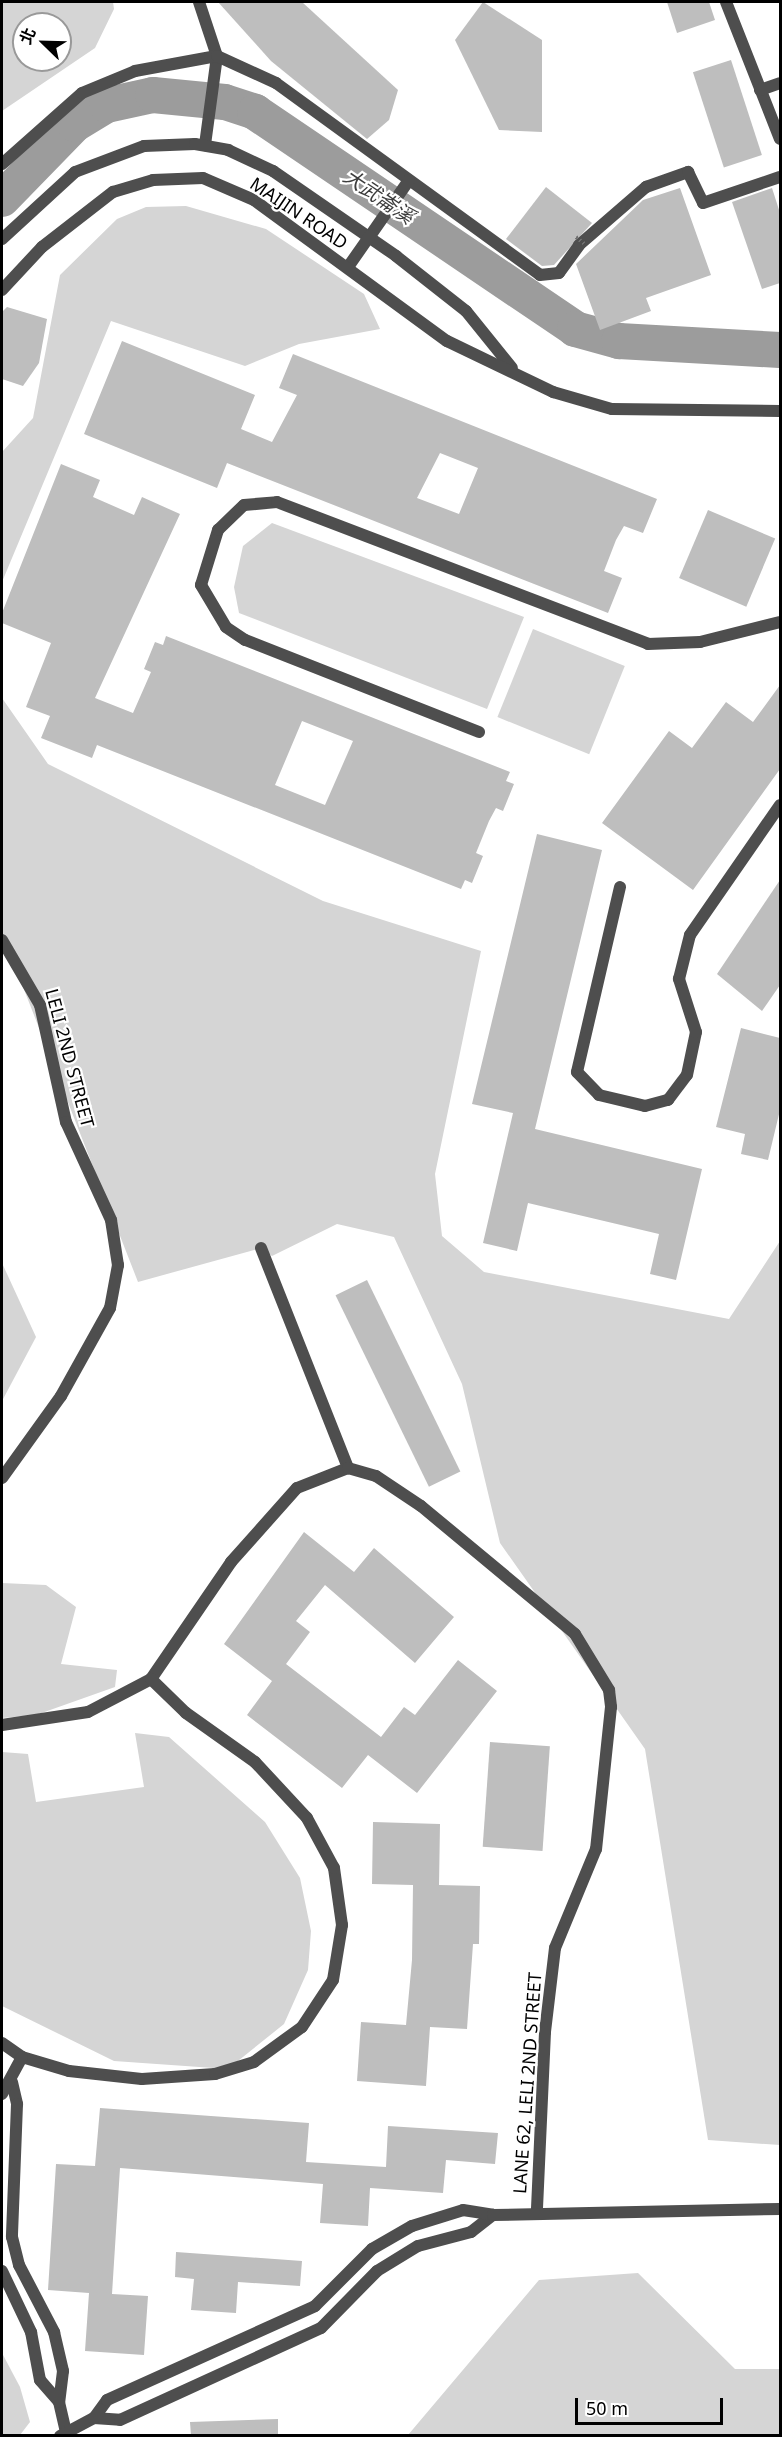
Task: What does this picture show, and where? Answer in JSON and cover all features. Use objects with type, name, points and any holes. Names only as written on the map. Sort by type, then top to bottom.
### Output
[{"type":"street","points":[[199,2],[217,56],[205,145]]},
{"type":"street","points":[[726,2],[780,139]]},
{"type":"street","points":[[2,165],[82,93],[135,71],[217,56],[276,83],[540,275],[559,273],[579,245],[646,187],[688,172],[703,203],[780,177]]},
{"type":"street","points":[[760,90],[780,83]]},
{"type":"street","name":"MAIJIN ROAD","points":[[2,239],[75,172],[144,146],[205,145],[273,171],[370,236],[466,311],[514,371]]},
{"type":"street","name":"MAIJIN ROAD","points":[[2,290],[42,247],[113,192],[174,178],[203,178],[254,200],[447,341],[514,371],[553,392],[612,409],[780,411]]},
{"type":"street","points":[[348,267],[409,180]]},
{"type":"street","points":[[479,732],[245,640],[226,627],[201,585],[218,530],[244,506],[277,502],[648,644],[700,642],[780,622]]},
{"type":"street","points":[[620,887],[578,1072],[599,1095],[645,1106],[668,1100],[687,1075],[696,1032],[679,979],[690,935],[780,805]]},
{"type":"street","name":"LELI 2ND STREET","points":[[2,940],[40,1005],[66,1122],[111,1220],[118,1265],[110,1308],[61,1396],[2,1478]]},
{"type":"street","points":[[2,1725],[88,1712],[151,1679],[231,1562],[297,1488],[348,1468],[261,1248]]},
{"type":"street","name":"LANE 62, LELI 2ND STREET","points":[[348,1468],[376,1476],[422,1506],[510,1575],[575,1634],[609,1690],[596,1849],[555,1948],[545,2032],[537,2210]]},
{"type":"street","points":[[2,2043],[22,2057],[69,2071],[142,2079],[215,2074],[254,2062],[302,2027],[333,1980],[342,1925],[334,1868],[307,1818],[255,1762],[186,1713],[151,1679]]},
{"type":"street","points":[[2,2094],[12,2082],[22,2057]]},
{"type":"street","name":"LANE 62, LELI 2ND STREET","points":[[12,2082],[17,2104],[12,2236],[19,2265],[54,2332],[63,2371],[59,2402],[63,2434],[94,2418],[107,2400],[271,2328],[315,2306],[372,2249],[412,2226],[463,2210],[493,2215],[537,2210],[780,2209]]},
{"type":"street","name":"LANE 62, LELI 2ND STREET","points":[[94,2418],[120,2420],[321,2328],[376,2271],[418,2246],[471,2232],[493,2215]]},
{"type":"street","name":"LANE 62, LELI 2ND STREET","points":[[2,2271],[31,2332],[40,2380],[59,2402]]},
{"type":"street","points":[[271,2328],[280,2348]]},
{"type":"path","points":[[576,237],[586,245]]},
{"type":"shaded area","points":[[2,2],[113,2],[114,9],[95,48],[72,64],[72,12],[12,12],[12,72],[60,72],[2,111]]},
{"type":"shaded area","points":[[186,206],[266,229],[364,294],[380,329],[299,344],[245,366],[111,321],[2,582],[2,452],[33,418],[60,275],[117,219],[146,207]]},
{"type":"shaded area","points":[[272,523],[524,617],[487,709],[239,613],[234,587],[243,546]]},
{"type":"shaded area","points":[[533,629],[625,666],[589,754],[497,717]]},
{"type":"shaded area","points":[[2,698],[48,764],[323,901],[481,951],[435,1174],[442,1236],[484,1272],[729,1319],[780,1241],[780,2145],[708,2140],[645,1749],[500,1543],[462,1384],[394,1237],[337,1224],[272,1256],[261,1248],[138,1282],[2,933]]},
{"type":"shaded area","points":[[2,1263],[36,1337],[2,1401]]},
{"type":"shaded area","points":[[2,1583],[46,1585],[76,1607],[61,1664],[117,1670],[115,1687],[36,1715],[2,1718]]},
{"type":"shaded area","points":[[135,1733],[169,1737],[265,1822],[300,1878],[311,1931],[308,1970],[284,2024],[228,2069],[114,2061],[2,2006],[2,1752],[28,1754],[36,1802],[144,1787]]},
{"type":"shaded area","points":[[638,2273],[735,2369],[780,2369],[780,2435],[408,2435],[539,2280]]},
{"type":"shaded area","points":[[2,2353],[20,2387],[30,2422],[20,2435],[2,2435]]},
{"type":"building","points":[[218,2],[302,2],[398,90],[389,120],[367,139],[271,61]]},
{"type":"building","points":[[483,2],[542,40],[542,132],[499,130],[455,40]]},
{"type":"building","points":[[667,2],[709,2],[715,20],[677,33]]},
{"type":"building","points":[[731,60],[762,155],[724,167],[693,72]]},
{"type":"building","points":[[546,187],[592,223],[554,265],[542,266],[506,239]]},
{"type":"building","points":[[680,188],[711,275],[646,298],[651,311],[600,330],[576,264],[643,200]]},
{"type":"building","points":[[772,188],[780,213],[780,283],[762,289],[732,202]]},
{"type":"building","points":[[7,307],[47,319],[39,363],[23,386],[2,379],[2,312]]},
{"type":"building","points":[[122,341],[255,395],[241,429],[272,442],[297,395],[279,388],[293,354],[657,499],[643,533],[624,526],[616,540],[604,571],[622,578],[608,613],[227,463],[217,488],[84,434]],"holes":[[[440,453],[478,468],[459,514],[417,498]]]},
{"type":"building","points":[[61,464],[100,480],[93,497],[134,515],[142,497],[180,514],[95,698],[133,713],[151,672],[144,669],[155,642],[163,645],[166,636],[510,772],[506,781],[514,784],[503,811],[496,808],[489,821],[476,853],[483,856],[472,883],[465,880],[461,889],[97,745],[92,758],[41,738],[50,716],[26,707],[51,643],[2,623],[2,613]],"holes":[[[302,721],[353,741],[325,805],[275,785]]]},
{"type":"building","points":[[708,510],[775,539],[746,607],[679,578]]},
{"type":"building","points":[[780,685],[780,769],[693,890],[602,823],[669,731],[692,748],[726,702],[753,722]]},
{"type":"building","points":[[537,834],[602,850],[535,1129],[702,1169],[676,1280],[650,1274],[659,1234],[528,1203],[517,1251],[483,1243],[513,1113],[472,1104]]},
{"type":"building","points":[[780,880],[780,985],[762,1011],[717,974]]},
{"type":"building","points":[[741,1028],[780,1038],[780,1110],[768,1160],[741,1154],[745,1134],[716,1127]]},
{"type":"building","points":[[367,1280],[460,1471],[429,1487],[336,1295]]},
{"type":"building","points":[[304,1532],[354,1572],[374,1548],[454,1617],[415,1663],[325,1585],[296,1621],[310,1632],[286,1664],[381,1737],[404,1707],[415,1715],[458,1660],[497,1691],[417,1793],[368,1755],[342,1788],[247,1715],[272,1681],[224,1644]]},
{"type":"building","points":[[490,1742],[550,1746],[543,1851],[483,1847]]},
{"type":"building","points":[[373,1822],[440,1824],[439,1885],[480,1886],[479,1944],[473,1944],[467,2029],[430,2027],[426,2086],[357,2081],[361,2022],[406,2025],[412,1960],[413,1885],[372,1884]]},
{"type":"building","points":[[100,2108],[309,2123],[306,2162],[386,2167],[388,2126],[498,2133],[495,2164],[446,2160],[443,2193],[370,2188],[368,2226],[320,2223],[323,2184],[120,2168],[112,2294],[148,2296],[144,2355],[85,2351],[89,2293],[48,2290],[56,2164],[95,2166]]},
{"type":"building","points":[[176,2252],[302,2261],[300,2286],[238,2282],[236,2313],[191,2310],[194,2279],[175,2277]]},
{"type":"building","points":[[278,2419],[278,2436],[191,2436],[190,2422]]},
{"type":"waterway","name":"大武崙溪","points":[[2,199],[75,124],[107,105],[153,95],[225,102],[255,112],[575,329],[619,341],[780,350]]}]
